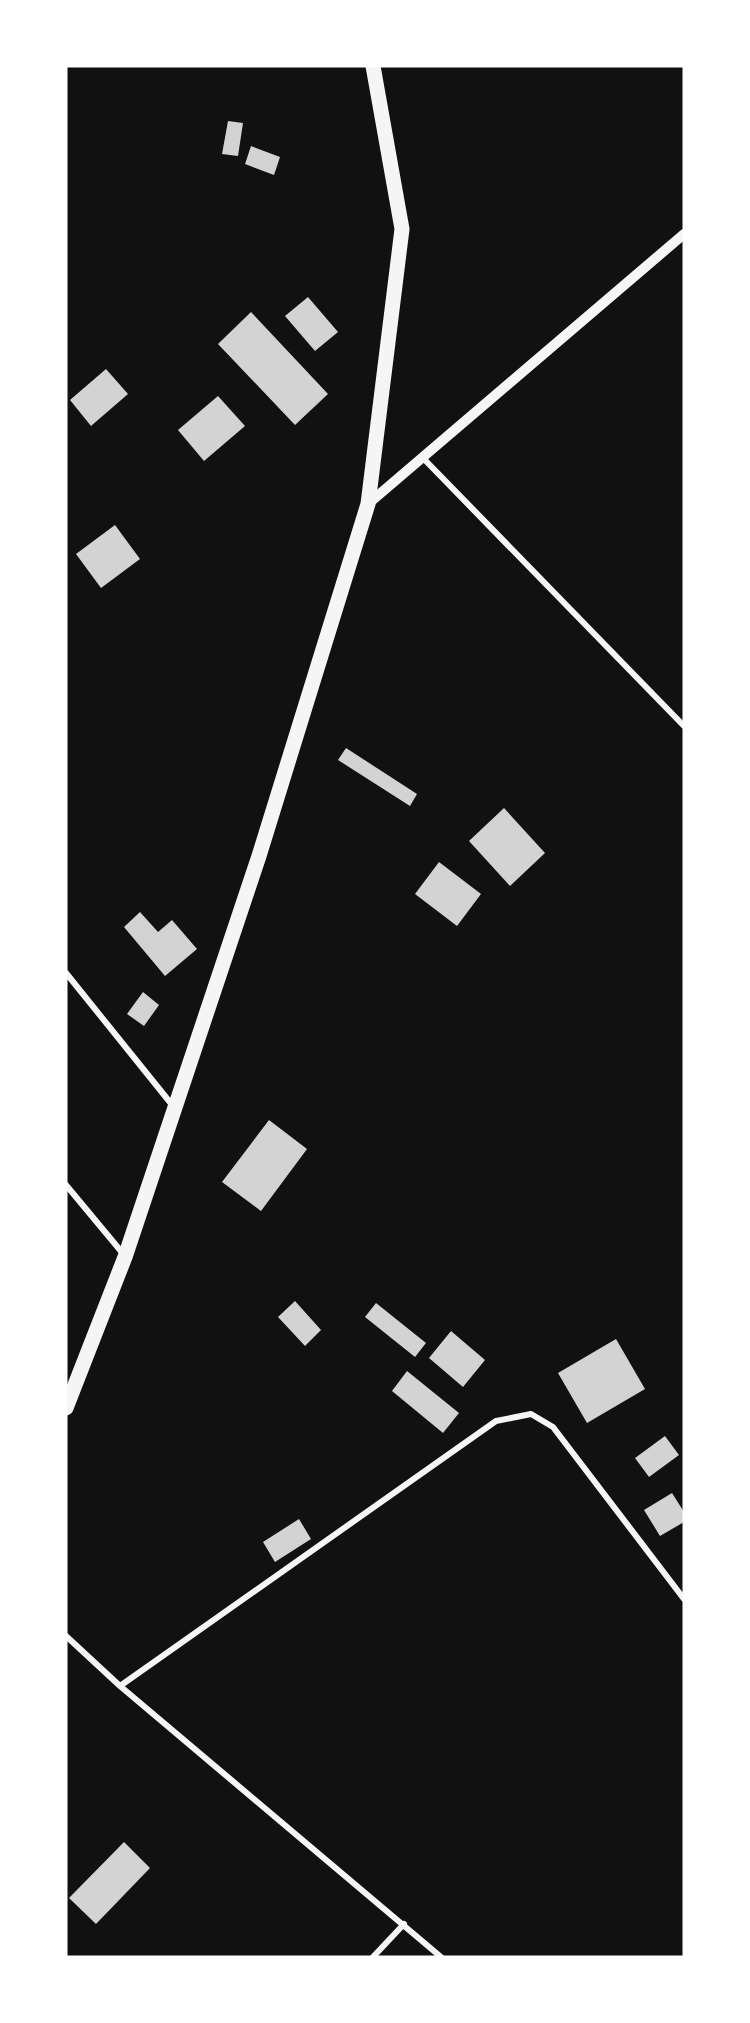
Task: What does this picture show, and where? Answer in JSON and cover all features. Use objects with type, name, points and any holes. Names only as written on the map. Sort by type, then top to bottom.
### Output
[{"type":"main road","points":[[66,1408],[125,1257],[175,1108],[259,856],[368,504],[402,229],[373,66]]},
{"type":"street","points":[[368,504],[684,234]]},
{"type":"street","points":[[422,457],[684,726]]},
{"type":"street","points":[[66,973],[175,1108]]},
{"type":"street","points":[[66,1185],[125,1257]]},
{"type":"street","points":[[120,1686],[496,1421],[531,1414],[553,1427],[684,1599]]},
{"type":"street","points":[[66,1636],[120,1686],[441,1957]]},
{"type":"street","points":[[373,1957],[404,1924]]},
{"type":"building","points":[[228,121],[243,123],[238,156],[222,154]]},
{"type":"building","points":[[251,146],[280,157],[274,175],[245,164]]},
{"type":"building","points":[[308,297],[338,332],[315,351],[285,316]]},
{"type":"building","points":[[251,312],[328,394],[295,425],[218,344]]},
{"type":"building","points":[[106,369],[128,394],[91,426],[70,400]]},
{"type":"building","points":[[218,396],[245,426],[204,461],[178,430]]},
{"type":"building","points":[[115,525],[140,559],[101,588],[76,554]]},
{"type":"building","points":[[346,748],[417,794],[410,806],[338,760]]},
{"type":"building","points":[[504,808],[545,853],[510,886],[469,841]]},
{"type":"building","points":[[439,862],[481,894],[457,926],[415,894]]},
{"type":"building","points":[[140,912],[158,932],[172,920],[197,949],[165,976],[124,927]]},
{"type":"building","points":[[143,992],[159,1005],[144,1026],[127,1014]]},
{"type":"building","points":[[269,1120],[307,1149],[261,1211],[222,1182]]},
{"type":"building","points":[[295,1301],[321,1330],[305,1346],[278,1317]]},
{"type":"building","points":[[376,1303],[426,1343],[415,1357],[365,1317]]},
{"type":"building","points":[[451,1331],[485,1360],[463,1387],[429,1358]]},
{"type":"building","points":[[616,1339],[645,1389],[587,1423],[558,1373]]},
{"type":"building","points":[[407,1371],[459,1413],[443,1433],[392,1391]]},
{"type":"building","points":[[665,1436],[679,1455],[649,1477],[635,1458]]},
{"type":"building","points":[[672,1493],[684,1512],[684,1522],[660,1536],[644,1510]]},
{"type":"building","points":[[299,1519],[311,1539],[275,1562],[263,1542]]},
{"type":"building","points":[[124,1842],[150,1868],[96,1924],[69,1898]]}]
